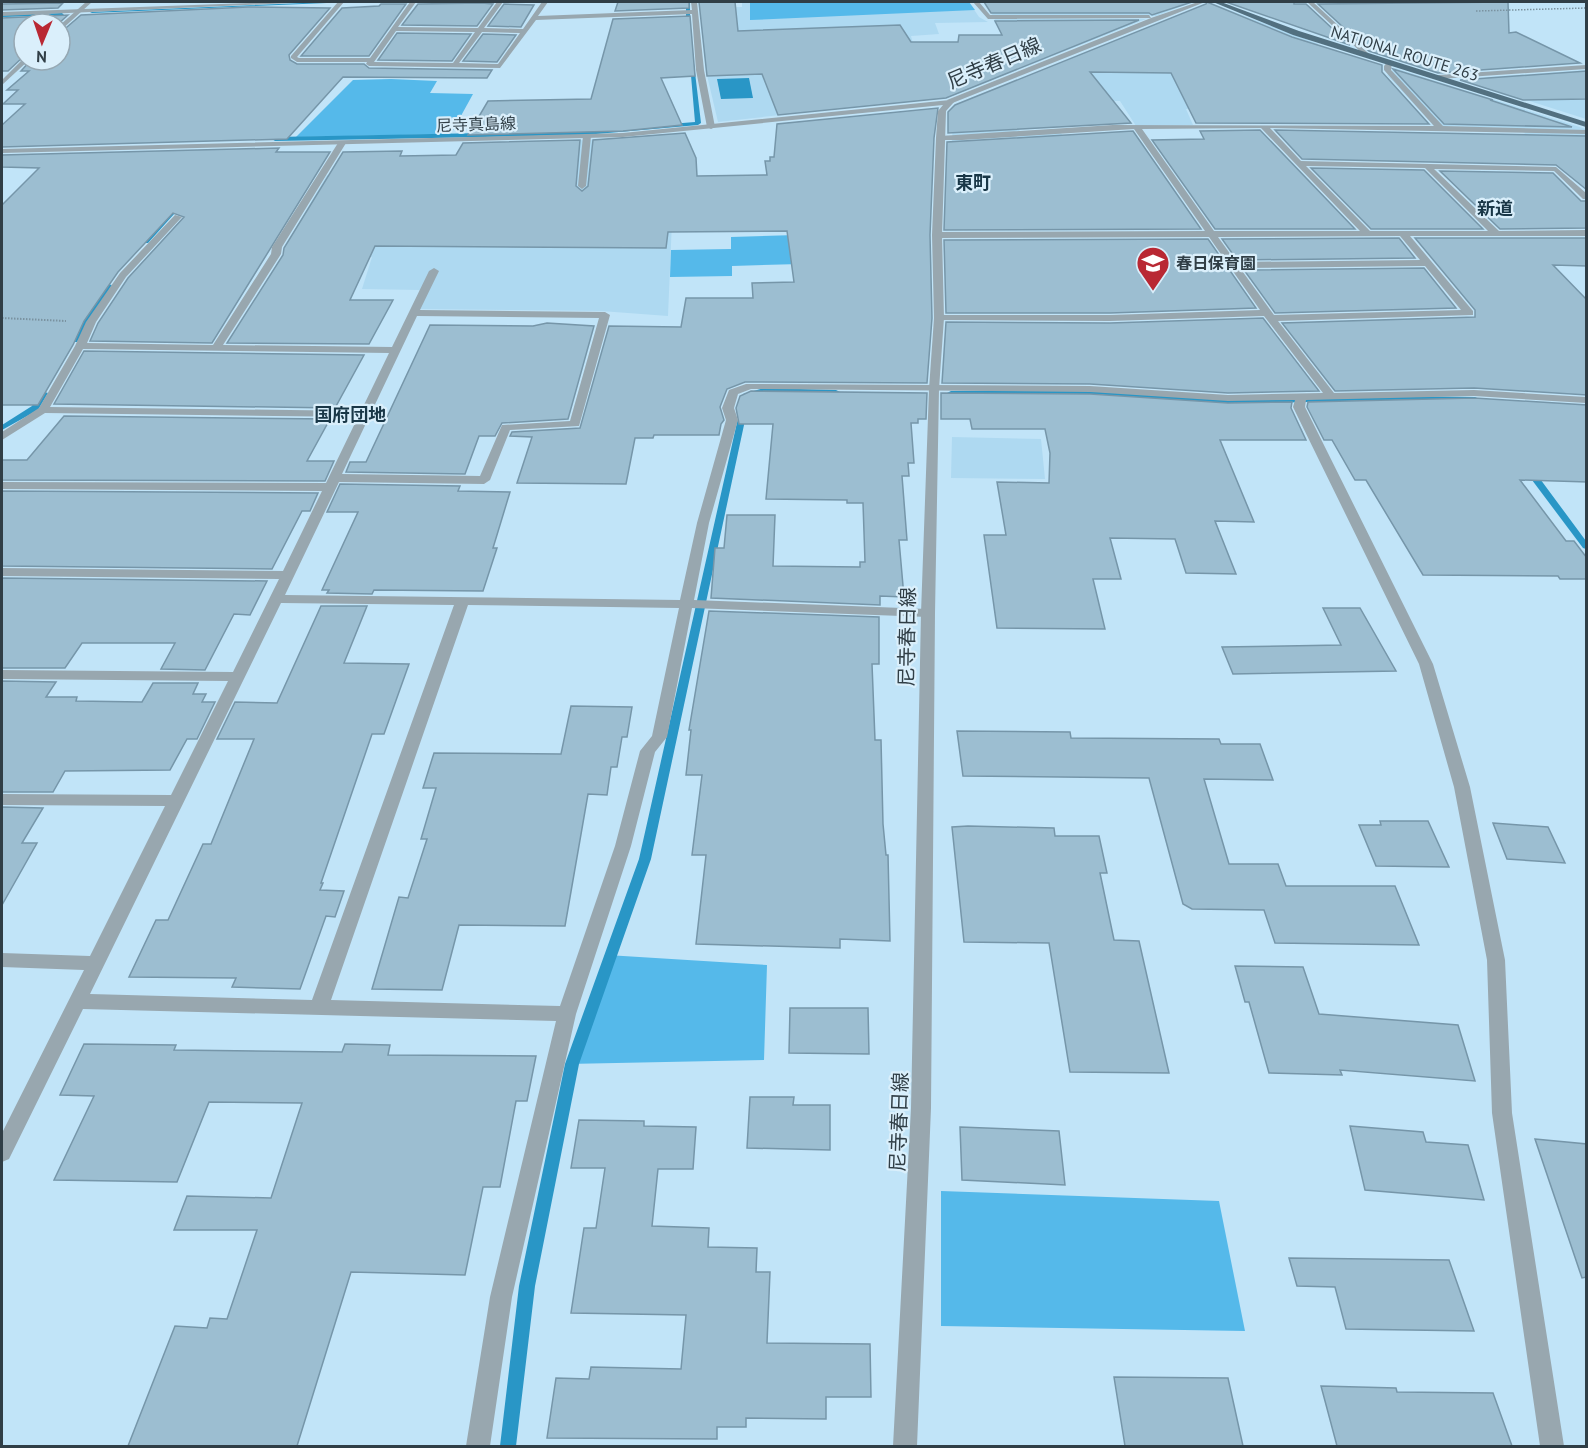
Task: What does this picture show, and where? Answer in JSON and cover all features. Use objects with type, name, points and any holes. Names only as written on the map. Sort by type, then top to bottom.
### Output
[{"type":"highway","name":"NATIONAL ROUTE 263","points":[[1216,2],[1296,33],[1587,124]]},
{"type":"street","points":[[72,18],[89,2]]},
{"type":"street","points":[[123,9],[132,2]]},
{"type":"street","points":[[2,14],[308,2]]},
{"type":"street","points":[[340,2],[293,57],[297,60],[372,60]]},
{"type":"street","points":[[413,2],[369,64],[500,66],[545,2]]},
{"type":"street","points":[[454,66],[500,2]]},
{"type":"street","points":[[694,2],[700,70],[711,127]]},
{"type":"street","points":[[976,2],[988,16],[1159,17]]},
{"type":"street","name":"尼寺春日線","points":[[905,1446],[921,1107],[928,613],[934,389],[939,318],[937,235],[942,111],[950,102],[1159,17],[1202,2]]},
{"type":"street","points":[[1310,2],[1366,54]]},
{"type":"street","points":[[534,18],[695,12]]},
{"type":"street","points":[[394,29],[524,31]]},
{"type":"street","points":[[1389,62],[1386,66],[1388,70],[1440,128]]},
{"type":"street","points":[[1439,77],[1587,67]]},
{"type":"street","name":"尼寺真島線","points":[[2,151],[623,135],[950,102]]},
{"type":"street","points":[[1263,126],[1368,234]]},
{"type":"street","points":[[940,138],[1137,128],[1263,126],[1587,132]]},
{"type":"street","points":[[1137,128],[1269,315],[1330,395]]},
{"type":"street","points":[[582,186],[587,136]]},
{"type":"street","points":[[216,348],[276,254],[277,247],[342,143]]},
{"type":"street","points":[[1300,163],[1556,169],[1587,197]]},
{"type":"street","points":[[1427,166],[1497,234]]},
{"type":"street","points":[[2,436],[43,410],[80,346],[91,322],[123,275],[178,217]]},
{"type":"street","points":[[937,235],[1587,233]]},
{"type":"street","points":[[939,318],[1469,314],[1403,234]]},
{"type":"street","points":[[1234,266],[1427,263]]},
{"type":"street","points":[[2,1153],[94,963],[288,575],[434,271]]},
{"type":"street","points":[[2,485],[484,480],[506,427],[575,424],[605,315],[414,313]]},
{"type":"street","points":[[80,346],[397,350]]},
{"type":"street","points":[[478,1446],[501,1297],[567,1014],[623,846],[648,751],[659,737],[704,523],[732,420],[728,408],[733,392],[750,386],[934,389],[1079,388],[1300,401],[1330,395],[1474,393],[1587,400]]},
{"type":"street","points":[[1300,401],[1426,664],[1462,787],[1496,960],[1502,1113],[1552,1446]]},
{"type":"street","points":[[43,410],[366,414]]},
{"type":"street","points":[[2,572],[288,575]]},
{"type":"street","points":[[276,599],[687,604],[928,613]]},
{"type":"street","points":[[319,1007],[462,602]]},
{"type":"street","points":[[2,674],[237,677]]},
{"type":"street","points":[[2,799],[175,801]]},
{"type":"street","points":[[2,960],[94,963]]},
{"type":"street","points":[[76,1000],[567,1014]]},
{"type":"path","points":[[1476,10],[1587,8]]},
{"type":"path","points":[[2,318],[66,321]]},
{"type":"shaded area","points":[[742,2],[969,2],[979,17],[988,22],[935,23],[939,34],[911,36],[924,84],[1021,43],[994,22],[995,18],[1146,19],[952,96],[718,122],[706,71],[701,8],[742,7]]},
{"type":"shaded area","points":[[750,2],[969,2],[975,10],[750,20]]},
{"type":"shaded area","points":[[1193,2],[1156,16],[993,16],[986,4]]},
{"type":"shaded area","points":[[1203,5],[1218,6],[1319,44],[1273,45],[1242,109],[1186,109],[1193,125],[1136,126],[1120,101],[1005,107],[1021,133],[1058,129],[1080,160],[951,164],[953,118]]},
{"type":"shaded area","points":[[1395,68],[1586,129],[1586,151],[1543,151],[1519,128],[1434,126],[1387,75]]},
{"type":"shaded area","points":[[1586,70],[1586,119],[1479,85],[1478,80],[1487,77]]},
{"type":"shaded area","points":[[749,78],[753,98],[721,99],[717,79]]},
{"type":"shaded area","points":[[353,80],[437,81],[430,93],[473,94],[451,134],[296,137]]},
{"type":"shaded area","points":[[646,136],[674,173],[668,316],[601,311],[412,309],[420,290],[362,289],[372,257],[286,256],[285,246],[327,175],[457,174],[471,143]]},
{"type":"shaded area","points":[[796,235],[800,264],[732,266],[732,276],[670,277],[671,250],[731,249],[731,237]]},
{"type":"shaded area","points":[[952,437],[1041,439],[1045,479],[951,478]]},
{"type":"shaded area","points":[[607,955],[767,965],[764,1060],[567,1064]]},
{"type":"shaded area","points":[[941,1191],[1219,1201],[1245,1331],[941,1326]]},
{"type":"building","points":[[618,2],[689,2],[689,8],[615,11]]},
{"type":"building","points":[[699,2],[735,2],[738,31],[900,25],[911,42],[958,42],[959,35],[1002,35],[995,21],[1139,20],[946,98],[778,115],[762,74],[707,76]]},
{"type":"building","points":[[984,2],[1192,2],[1152,15],[1149,13],[991,13]]},
{"type":"building","points":[[1207,2],[1292,37],[1382,65],[1382,72],[1429,124],[1196,123],[1171,73],[1090,72],[1131,123],[948,133],[948,112],[955,105]]},
{"type":"building","points":[[1226,2],[1306,4],[1350,45]]},
{"type":"building","points":[[1508,2],[1509,33],[1516,32],[1580,63],[1438,73],[1369,51],[1318,4]]},
{"type":"building","points":[[63,3],[58,8],[2,10],[2,4]]},
{"type":"building","points":[[406,4],[369,56],[301,56],[342,8]]},
{"type":"building","points":[[418,4],[493,4],[477,26],[402,25]]},
{"type":"building","points":[[504,4],[534,5],[521,27],[488,26]]},
{"type":"building","points":[[248,7],[330,8],[289,55],[290,60],[297,64],[364,64],[369,68],[492,70],[487,78],[343,77],[287,139],[2,147],[2,125],[25,104],[3,104],[18,90],[7,90],[28,72],[72,72],[72,23],[81,15]]},
{"type":"building","points":[[690,16],[695,76],[661,78],[682,125],[623,131],[468,135],[488,101],[591,99],[613,19]]},
{"type":"building","points":[[2,18],[12,18],[12,67],[8,71],[2,71]]},
{"type":"building","points":[[397,33],[471,34],[452,61],[378,60]]},
{"type":"building","points":[[483,34],[516,35],[497,62],[463,61]]},
{"type":"building","points":[[1393,69],[1493,100],[1490,100],[1572,127],[1444,124]]},
{"type":"building","points":[[1587,71],[1587,99],[1523,100],[1460,80]]},
{"type":"building","points":[[938,108],[934,138],[930,235],[932,318],[927,383],[745,382],[727,389],[720,407],[724,420],[719,435],[654,435],[653,438],[635,438],[626,484],[517,483],[532,437],[510,436],[512,432],[580,428],[609,326],[681,327],[686,298],[753,298],[752,283],[794,282],[787,231],[668,232],[666,248],[375,246],[350,300],[393,300],[369,344],[227,343],[283,255],[284,248],[343,152],[402,151],[400,156],[456,155],[463,143],[580,140],[576,186],[582,191],[588,186],[593,140],[685,133],[696,158],[697,176],[767,175],[765,161],[770,161],[770,157],[774,157],[777,124]]},
{"type":"building","points":[[1260,130],[1355,229],[1215,229],[1152,140],[1204,139],[1200,131]]},
{"type":"building","points":[[1275,130],[1587,136],[1587,190],[1556,165],[1302,159]]},
{"type":"building","points":[[1133,131],[1201,229],[944,230],[947,142]]},
{"type":"building","points":[[279,148],[276,152],[330,152],[212,343],[90,341],[98,323],[128,278],[184,217],[173,213],[118,272],[84,321],[73,345],[38,405],[2,405],[2,205],[39,168],[2,167],[2,155]]},
{"type":"building","points":[[1311,168],[1424,170],[1483,229],[1371,229]]},
{"type":"building","points":[[1440,171],[1553,173],[1581,201],[1587,201],[1587,228],[1500,229]]},
{"type":"building","points":[[1399,238],[1415,258],[1237,260],[1222,239]]},
{"type":"building","points":[[1415,238],[1587,238],[1587,266],[1553,265],[1587,300],[1587,395],[1474,388],[1335,391],[1282,323],[1475,317],[1475,310]]},
{"type":"building","name":"春日保育園","points":[[1208,239],[1256,308],[1110,313],[946,313],[944,240]]},
{"type":"building","points":[[1424,268],[1456,308],[1275,313],[1244,270]]},
{"type":"building","points":[[1263,318],[1319,391],[1228,393],[1090,384],[942,383],[946,322],[1110,323]]},
{"type":"building","points":[[547,323],[594,326],[568,419],[502,423],[495,436],[479,436],[465,474],[346,472],[350,462],[366,462],[430,325],[533,326]]},
{"type":"building","points":[[84,351],[364,355],[335,408],[54,404]]},
{"type":"building","points":[[751,391],[927,393],[926,419],[918,419],[918,423],[911,423],[914,463],[908,463],[909,476],[902,476],[907,540],[899,540],[904,597],[880,596],[880,605],[711,598],[715,548],[724,548],[727,515],[775,515],[773,566],[860,567],[860,562],[865,562],[863,503],[847,503],[847,500],[766,499],[773,424],[739,424],[736,408],[740,396]]},
{"type":"building","points":[[941,393],[1090,394],[1228,403],[1292,402],[1291,408],[1306,440],[1220,440],[1254,522],[1215,521],[1236,574],[1186,573],[1175,539],[1110,538],[1121,579],[1093,579],[1105,629],[997,628],[984,535],[1006,535],[997,482],[1049,483],[1050,453],[1045,429],[972,429],[970,419],[941,419]]},
{"type":"building","points":[[1474,398],[1587,405],[1587,482],[1520,480],[1566,541],[1574,541],[1587,558],[1587,579],[1560,579],[1558,576],[1423,575],[1366,480],[1355,480],[1332,440],[1324,440],[1307,407],[1308,402]]},
{"type":"building","points":[[64,416],[330,419],[307,461],[334,461],[325,481],[2,480],[2,460],[27,460]]},
{"type":"building","points":[[340,484],[460,486],[458,491],[510,492],[493,548],[497,548],[483,591],[374,590],[372,594],[327,593],[329,590],[322,590],[358,512],[327,512]]},
{"type":"building","points":[[2,491],[318,493],[310,511],[302,511],[272,569],[2,566]]},
{"type":"building","points":[[2,578],[267,581],[250,615],[234,614],[205,670],[161,669],[175,643],[82,643],[65,668],[2,668]]},
{"type":"building","points":[[321,606],[367,606],[344,663],[409,664],[384,734],[372,734],[321,883],[323,883],[320,890],[344,891],[335,917],[326,916],[300,989],[232,987],[236,978],[129,977],[156,920],[168,920],[203,844],[211,844],[254,739],[217,739],[235,702],[277,703]]},
{"type":"building","points":[[1323,608],[1360,608],[1396,671],[1233,674],[1222,647],[1341,645]]},
{"type":"building","points":[[709,611],[879,617],[879,664],[872,664],[875,740],[881,740],[883,824],[886,855],[888,855],[890,941],[840,939],[840,948],[696,944],[706,855],[692,855],[702,775],[686,775],[691,730],[689,730]]},
{"type":"building","points":[[2,681],[56,682],[46,697],[77,697],[76,701],[142,702],[153,683],[198,683],[193,694],[206,694],[202,702],[215,702],[197,739],[187,739],[170,770],[65,771],[53,792],[2,792]]},
{"type":"building","points":[[571,706],[632,707],[627,737],[622,737],[617,767],[611,767],[607,795],[588,794],[565,926],[459,925],[442,990],[372,989],[399,897],[408,898],[427,839],[421,839],[436,788],[423,788],[434,753],[561,754]]},
{"type":"building","points":[[957,731],[1070,732],[1071,738],[1219,739],[1221,744],[1260,744],[1273,780],[1204,779],[1229,864],[1278,864],[1286,886],[1395,886],[1419,945],[1275,943],[1264,910],[1192,909],[1183,904],[1149,778],[963,776]]},
{"type":"building","points":[[2,807],[43,808],[22,843],[37,843],[2,905]]},
{"type":"building","points":[[1380,821],[1428,821],[1449,867],[1376,866],[1359,825],[1381,825]]},
{"type":"building","points":[[1493,823],[1548,827],[1565,863],[1507,859]]},
{"type":"building","points":[[952,827],[1054,828],[1055,836],[1099,836],[1107,873],[1100,873],[1114,940],[1139,941],[1169,1073],[1070,1072],[1049,943],[964,942]]},
{"type":"building","points":[[1235,966],[1303,967],[1319,1014],[1458,1025],[1475,1081],[1340,1070],[1342,1075],[1269,1073],[1249,1002],[1245,1002]]},
{"type":"building","points":[[790,1008],[868,1008],[869,1054],[789,1053]]},
{"type":"building","points":[[84,1044],[176,1045],[174,1050],[342,1052],[345,1044],[390,1045],[388,1055],[536,1056],[527,1101],[516,1101],[500,1187],[483,1187],[465,1275],[351,1272],[297,1446],[128,1446],[175,1326],[207,1328],[210,1318],[227,1319],[257,1230],[174,1230],[187,1196],[271,1198],[302,1103],[209,1102],[177,1182],[54,1180],[94,1096],[60,1095]]},
{"type":"building","points":[[750,1097],[794,1097],[793,1105],[830,1105],[830,1150],[747,1148]]},
{"type":"building","points":[[579,1120],[644,1121],[644,1126],[696,1127],[693,1169],[658,1169],[652,1226],[709,1228],[708,1247],[757,1248],[756,1272],[770,1272],[767,1343],[870,1344],[871,1397],[826,1397],[826,1419],[746,1418],[746,1427],[717,1427],[717,1439],[547,1438],[556,1378],[589,1379],[591,1367],[681,1369],[686,1315],[571,1313],[584,1228],[596,1228],[605,1168],[571,1168]]},
{"type":"building","points":[[1350,1126],[1423,1132],[1426,1142],[1468,1145],[1484,1200],[1365,1190]]},
{"type":"building","points":[[960,1127],[1059,1131],[1065,1185],[962,1180]]},
{"type":"building","points":[[1535,1139],[1587,1144],[1587,1277],[1582,1278]]},
{"type":"building","points":[[1289,1258],[1449,1260],[1474,1331],[1346,1329],[1335,1287],[1297,1286]]},
{"type":"building","points":[[1114,1377],[1228,1378],[1243,1446],[1125,1446]]},
{"type":"building","points":[[1321,1386],[1396,1388],[1397,1392],[1493,1393],[1512,1446],[1337,1446]]},
{"type":"waterway","points":[[92,12],[349,2]]},
{"type":"waterway","points":[[688,2],[688,31]]},
{"type":"waterway","points":[[2,16],[12,16]]},
{"type":"waterway","points":[[275,139],[585,133],[698,123],[692,64]]},
{"type":"waterway","points":[[146,242],[180,204]]},
{"type":"waterway","points":[[74,340],[109,285]]},
{"type":"waterway","points":[[747,394],[764,390],[836,392]]},
{"type":"waterway","points":[[951,393],[1092,392],[1232,402],[1382,398],[1475,399]]},
{"type":"waterway","points":[[2,428],[35,408],[44,393]]},
{"type":"waterway","points":[[508,1446],[527,1286],[572,1064],[645,859],[743,411]]},
{"type":"waterway","points":[[1529,470],[1586,546]]},
{"type":"place","name":"春日保育園","points":[[1153,292]]},
{"type":"district","name":"東町","points":[[973,183]]},
{"type":"district","name":"新道","points":[[1495,209]]},
{"type":"district","name":"国府団地","points":[[350,415]]}]
